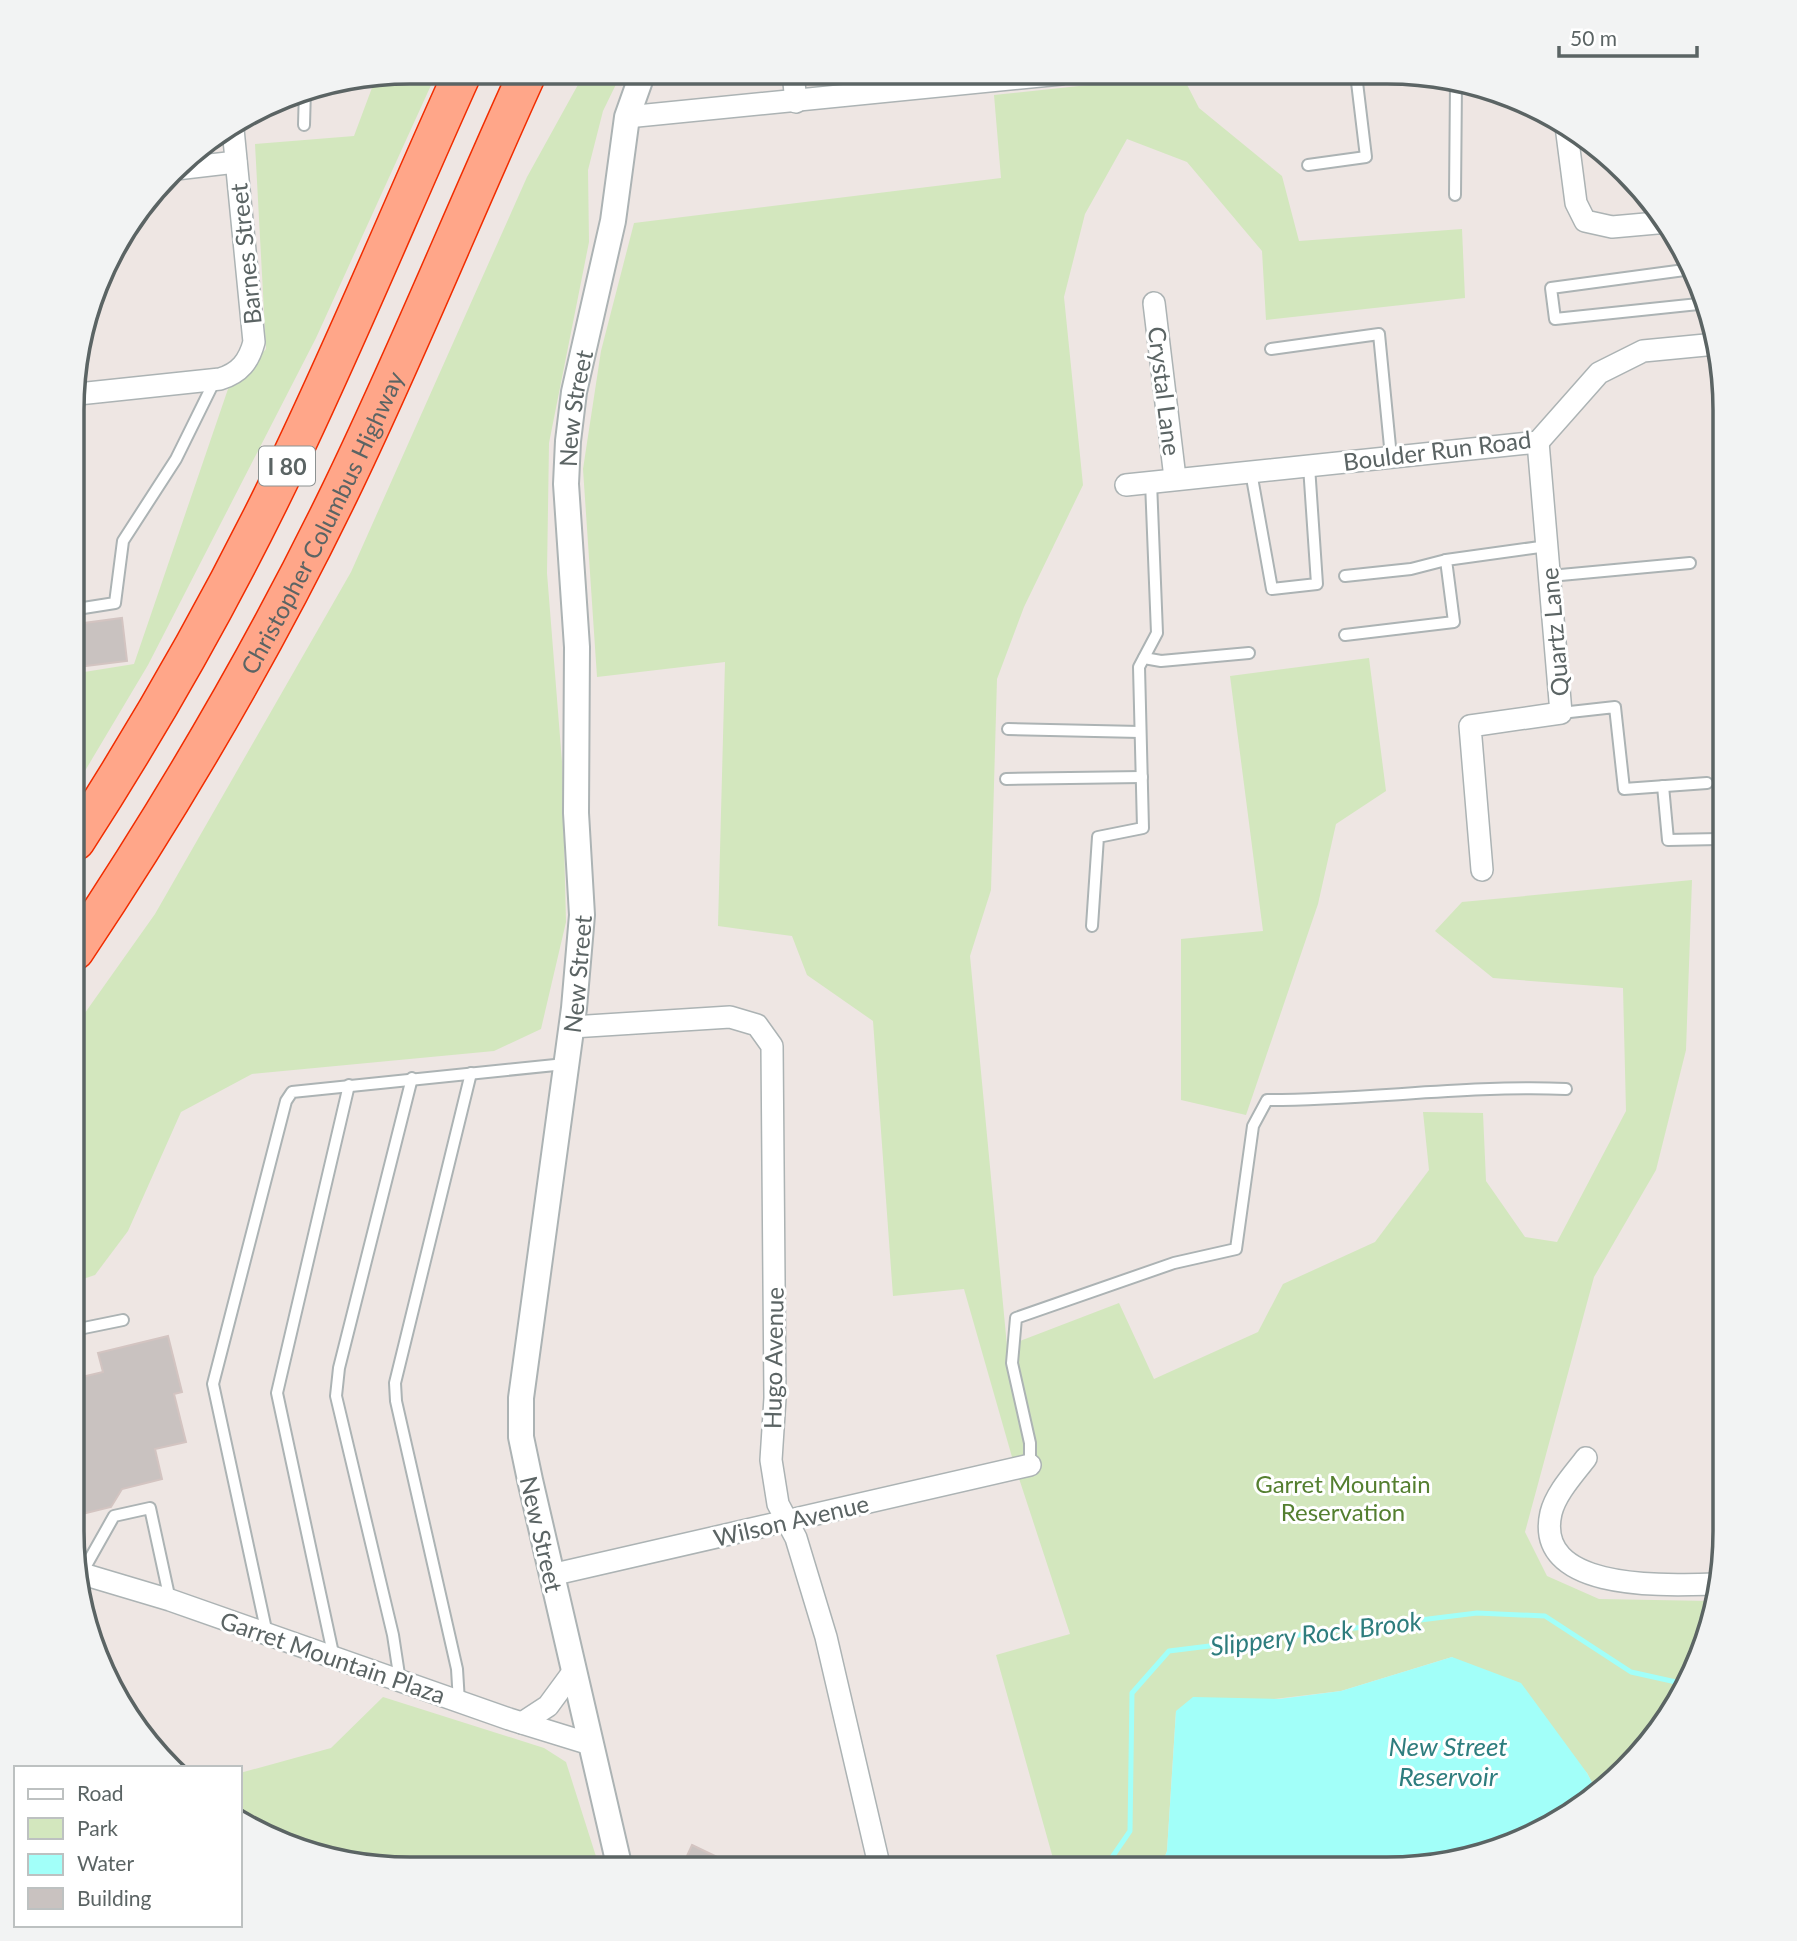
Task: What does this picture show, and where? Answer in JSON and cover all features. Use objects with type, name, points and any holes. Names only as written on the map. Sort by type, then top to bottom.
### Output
[{"type":"highway","name":"I 80","points":[[84,828],[161,701],[257,526],[329,376],[458,84]]},
{"type":"highway","name":"Christopher Columbus Highway","points":[[84,937],[204,745],[309,554],[384,399],[523,84]]},
{"type":"street","name":"New Street","points":[[617,1857],[521,1437],[521,1398],[572,1027],[582,915],[576,813],[577,647],[566,484],[575,392],[613,220],[627,117],[639,84]]},
{"type":"street","points":[[794,84],[796,102]]},
{"type":"street","points":[[627,117],[966,84]]},
{"type":"street","name":"Barnes Street","points":[[206,380],[233,375],[242,367],[254,342],[234,136]]},
{"type":"street","points":[[1568,139],[1580,215],[1592,225],[1612,227],[1654,223]]},
{"type":"street","points":[[193,167],[236,162]]},
{"type":"street","name":"Crystal Lane","points":[[1154,303],[1175,478]]},
{"type":"street","name":"Boulder Run Road","points":[[1126,485],[1538,442],[1599,373],[1643,351],[1707,345]]},
{"type":"street","points":[[85,393],[206,380]]},
{"type":"street","name":"Quartz Lane","points":[[1482,870],[1470,726],[1562,713],[1538,442]]},
{"type":"street","name":"Hugo Avenue","points":[[572,1027],[730,1017],[750,1020],[772,1045],[775,1398],[771,1460],[778,1504],[796,1538],[826,1637],[877,1857]]},
{"type":"street","points":[[1586,1458],[1552,1510],[1552,1539],[1564,1560],[1605,1580],[1709,1584]]},
{"type":"street","name":"Wilson Avenue","points":[[551,1575],[1030,1465]]},
{"type":"street","name":"Garret Mountain Plaza","points":[[87,1573],[459,1702],[590,1744]]},
{"type":"street","points":[[522,1723],[548,1706],[573,1672]]},
{"type":"lane","points":[[1308,165],[1366,157],[1357,84]]},
{"type":"lane","points":[[1455,91],[1455,195]]},
{"type":"lane","points":[[304,125],[305,101]]},
{"type":"lane","points":[[1681,270],[1551,288],[1555,319],[1696,304]]},
{"type":"lane","points":[[1271,349],[1379,334],[1391,457]]},
{"type":"lane","points":[[84,608],[115,603],[123,541],[176,459],[206,380]]},
{"type":"lane","points":[[1251,471],[1272,589],[1317,584],[1309,466]]},
{"type":"lane","points":[[1092,926],[1098,837],[1143,828],[1139,667],[1157,633],[1152,482]]},
{"type":"lane","points":[[1345,576],[1411,569],[1446,559],[1547,546]]},
{"type":"lane","points":[[1345,635],[1454,622],[1446,559]]},
{"type":"lane","points":[[1550,576],[1690,563]]},
{"type":"lane","points":[[1144,658],[1161,661],[1249,653]]},
{"type":"lane","points":[[1562,713],[1615,708],[1624,789],[1707,783]]},
{"type":"lane","points":[[1009,729],[1140,732]]},
{"type":"lane","points":[[1006,779],[1142,778]]},
{"type":"lane","points":[[1663,786],[1668,840],[1713,839]]},
{"type":"lane","points":[[267,1634],[213,1384],[286,1101],[292,1092],[566,1064]]},
{"type":"lane","points":[[459,1702],[457,1669],[395,1383],[471,1073]]},
{"type":"lane","points":[[400,1681],[393,1635],[336,1396],[339,1368],[412,1079]]},
{"type":"lane","points":[[334,1658],[277,1393],[349,1085]]},
{"type":"lane","points":[[1030,1465],[1030,1443],[1012,1363],[1016,1318],[1174,1264],[1236,1250],[1253,1126],[1267,1100],[1330,1100],[1446,1089],[1566,1089]]},
{"type":"lane","points":[[84,1328],[123,1320]]},
{"type":"lane","points":[[86,1562],[114,1516],[150,1508],[170,1600]]},
{"type":"green space","points":[[432,84],[316,338],[148,665],[84,773],[84,672],[134,664],[228,389],[266,349],[255,144],[354,136],[372,86]]},
{"type":"green space","points":[[578,84],[616,84],[603,111],[588,170],[589,242],[549,443],[547,573],[562,762],[566,922],[541,1029],[494,1051],[252,1074],[181,1112],[128,1231],[95,1275],[84,1279],[84,1014],[155,914],[351,572],[527,177]]},
{"type":"green space","name":"Garret Mountain Reservation","points":[[1097,84],[1187,84],[1199,108],[1282,176],[1299,241],[1462,229],[1465,298],[1266,320],[1262,251],[1187,162],[1127,139],[1085,214],[1064,297],[1083,485],[1024,607],[997,679],[991,890],[970,956],[1007,1346],[1119,1303],[1154,1379],[1258,1332],[1283,1284],[1375,1242],[1429,1170],[1423,1112],[1483,1113],[1486,1181],[1525,1237],[1557,1242],[1626,1111],[1623,988],[1493,978],[1435,931],[1462,902],[1692,880],[1686,1050],[1656,1170],[1594,1277],[1525,1532],[1547,1576],[1599,1599],[1706,1601],[1688,1656],[1658,1712],[1618,1762],[1593,1784],[1587,1773],[1452,1657],[1341,1691],[1176,1711],[1165,1857],[1053,1857],[996,1655],[1070,1634],[1012,1457],[964,1289],[893,1296],[873,1021],[807,975],[792,936],[718,926],[725,662],[597,677],[583,469],[601,351],[634,223],[1001,178],[994,95]]},
{"type":"green space","points":[[1369,658],[1386,791],[1336,824],[1318,904],[1246,1115],[1181,1100],[1181,939],[1263,931],[1230,676]]},
{"type":"green space","points":[[383,1697],[544,1748],[566,1762],[596,1857],[410,1857],[367,1854],[305,1840],[242,1810],[242,1772],[331,1748]]},
{"type":"water","name":"New Street Reservoir","points":[[1452,1657],[1521,1683],[1593,1784],[1550,1813],[1512,1832],[1451,1851],[1387,1857],[1165,1857],[1176,1711],[1193,1697],[1279,1699],[1341,1691]]},
{"type":"building","points":[[122,618],[127,661],[84,666],[84,623]]},
{"type":"building","points":[[168,1336],[182,1392],[174,1394],[186,1442],[155,1449],[162,1479],[122,1489],[111,1507],[84,1514],[84,1376],[103,1372],[98,1353]]},
{"type":"building","points":[[692,1845],[717,1857],[686,1857]]},
{"type":"waterway","name":"Slippery Rock Brook","points":[[1112,1857],[1130,1831],[1132,1693],[1169,1651],[1477,1613],[1545,1616],[1631,1672],[1675,1682]]}]
